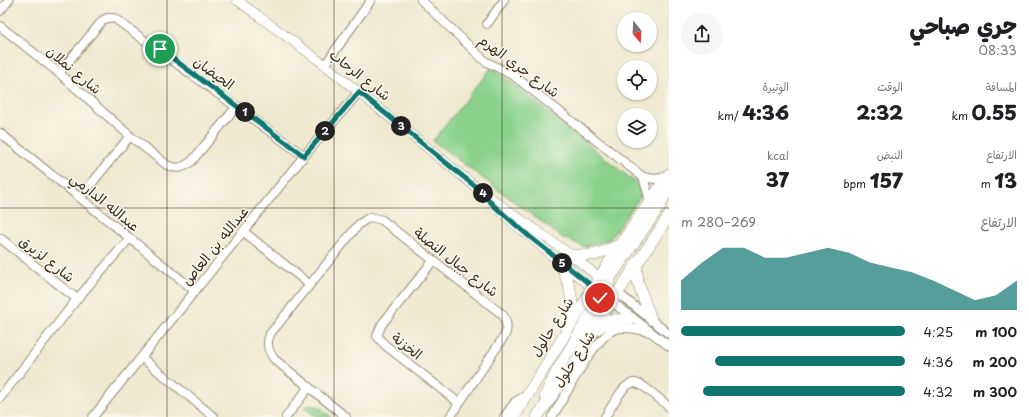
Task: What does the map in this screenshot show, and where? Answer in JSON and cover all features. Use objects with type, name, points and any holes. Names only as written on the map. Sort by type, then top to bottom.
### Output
[{"type":"main road","name":"شارع حالول","points":[[514,417],[574,319],[598,291],[620,245],[650,201],[668,179]]},
{"type":"main road","points":[[615,297],[607,291],[604,281],[661,204],[668,179]]},
{"type":"main road","points":[[536,417],[576,362],[589,336],[636,264],[668,219]]},
{"type":"main road","points":[[571,255],[595,255],[620,245]]},
{"type":"main road","points":[[562,263],[570,289],[574,319]]},
{"type":"main road","points":[[636,264],[638,283],[651,319]]},
{"type":"main road","points":[[536,417],[558,368],[594,308],[598,291]]},
{"type":"main road","points":[[589,336],[606,323],[620,319],[632,319]]},
{"type":"main road","points":[[576,362],[577,375]]},
{"type":"street","points":[[0,11],[9,0]]},
{"type":"street","name":"شارع الرحاب","points":[[237,0],[325,65],[482,192],[571,255],[604,281]]},
{"type":"street","points":[[325,65],[371,0]]},
{"type":"street","name":"شارع جري الهرم","points":[[421,0],[485,61],[514,76],[643,177]]},
{"type":"street","points":[[487,24],[504,0]]},
{"type":"street","name":"الحيضان","points":[[59,73],[103,20],[107,18],[114,18],[304,156]]},
{"type":"street","name":"شارع نملان","points":[[0,26],[59,73],[130,136],[167,165],[180,168],[192,161],[237,106]]},
{"type":"street","name":"عبدالله بن العاص","points":[[93,417],[304,156],[359,92]]},
{"type":"street","name":"عبدالله الدارمي","points":[[0,133],[195,291]]},
{"type":"street","points":[[80,198],[130,136]]},
{"type":"street","points":[[650,201],[643,177],[668,179]]},
{"type":"street","name":"شارع الرحاب","points":[[482,192],[493,205],[598,291],[615,297],[651,319],[669,334]]},
{"type":"street","name":"شارع جبال النصلة","points":[[346,417],[274,359],[267,347],[270,334],[309,284],[359,224],[370,217],[382,220],[503,315],[507,325],[505,335],[450,417]]},
{"type":"street","points":[[244,232],[309,284]]},
{"type":"street","name":"شارع لزيرق","points":[[0,238],[77,299]]},
{"type":"street","name":"شارع لزيرق","points":[[0,398],[77,299],[129,238]]},
{"type":"street","name":"الخزنة","points":[[433,261],[382,324],[377,336],[384,345],[459,403]]},
{"type":"street","name":"شارع الرحاب","points":[[615,297],[632,319],[669,346]]},
{"type":"street","name":"شارع حلول","points":[[552,417],[593,349],[606,334],[621,328],[650,332]]},
{"type":"street","points":[[142,358],[208,415]]},
{"type":"street","points":[[605,417],[624,387],[632,383],[641,384],[669,407]]},
{"type":"street","points":[[286,417],[309,387]]},
{"type":"street","points":[[504,417],[515,402],[527,395]]},
{"type":"green space","points":[[492,67],[645,190],[610,239],[585,247],[563,238],[433,141]]},
{"type":"green space","points":[[306,406],[318,406],[331,417],[317,417],[304,408]]},
{"type":"route","points":[[160,49],[304,156],[359,92],[482,192],[493,205],[530,237],[601,293],[600,298]]}]
